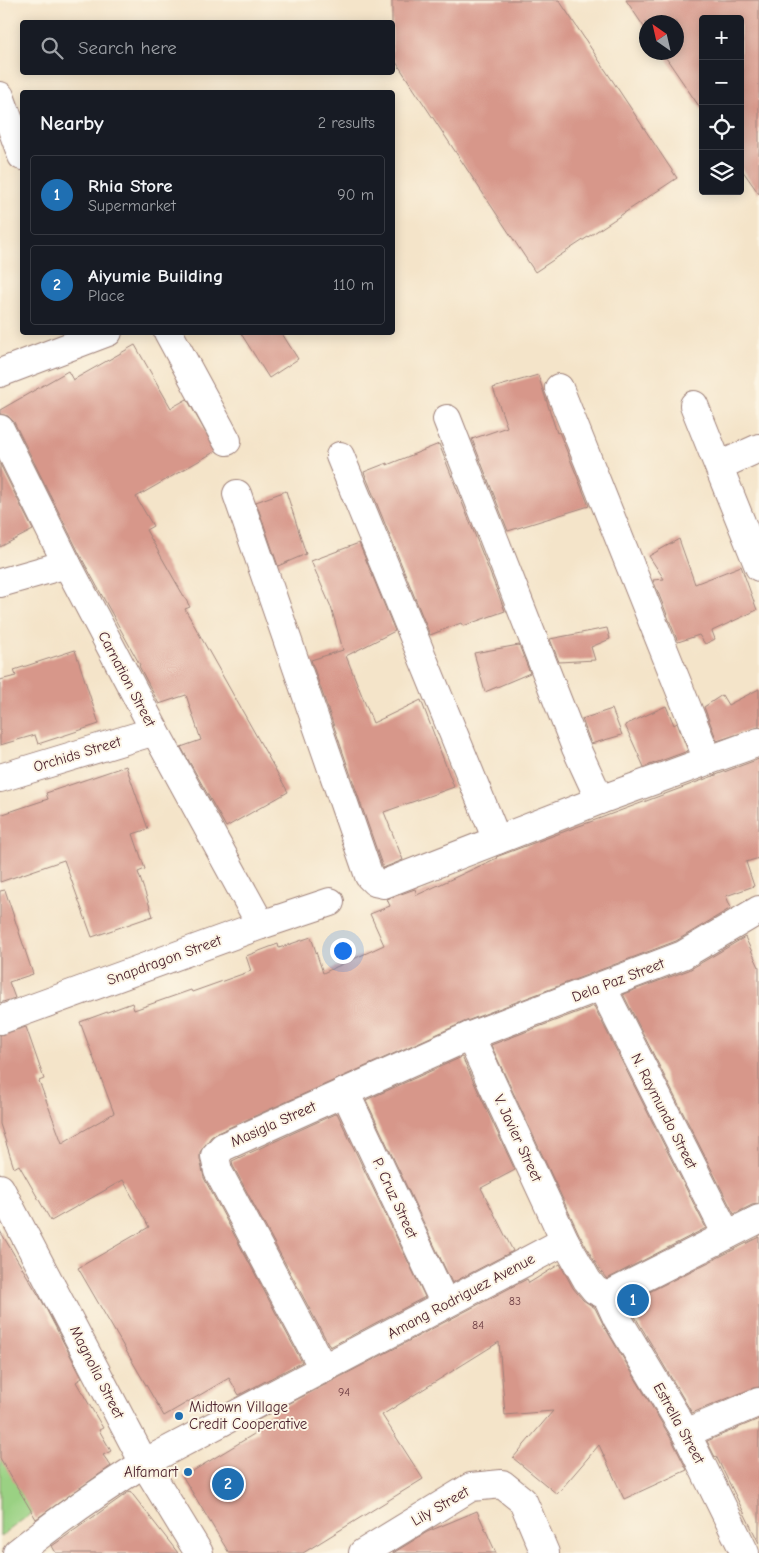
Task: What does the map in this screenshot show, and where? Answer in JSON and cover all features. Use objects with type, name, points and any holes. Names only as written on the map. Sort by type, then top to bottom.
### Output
[{"type":"street","points":[[0,96],[15,157]]},
{"type":"street","points":[[0,374],[100,335]]},
{"type":"street","points":[[170,335],[227,441]]},
{"type":"street","points":[[559,388],[708,760]]},
{"type":"street","points":[[694,405],[759,567]]},
{"type":"street","points":[[447,419],[576,748],[600,800]]},
{"type":"street","name":"Carnation Street","points":[[0,429],[66,564],[261,925]]},
{"type":"street","points":[[718,466],[759,448]]},
{"type":"street","points":[[340,456],[496,840]]},
{"type":"street","points":[[237,494],[370,876],[375,882],[384,884],[600,800],[759,742]]},
{"type":"street","points":[[0,583],[66,564]]},
{"type":"street","name":"Orchids Street","points":[[0,778],[155,731]]},
{"type":"street","name":"Snapdragon Street","points":[[0,1020],[261,925],[330,902]]},
{"type":"street","name":"Dela Paz Street","points":[[470,1036],[683,956],[757,917]]},
{"type":"street","name":"N. Raymundo Street","points":[[602,987],[727,1235]]},
{"type":"street","name":"Masigla Street","points":[[323,1368],[218,1171],[215,1156],[222,1147],[470,1036]]},
{"type":"street","name":"V. Javier Street","points":[[470,1036],[565,1241]]},
{"type":"street","name":"P. Cruz Street","points":[[345,1092],[445,1304]]},
{"type":"street","name":"Magnolia Street","points":[[0,1188],[144,1463],[199,1553]]},
{"type":"street","points":[[565,1241],[587,1280],[595,1290],[607,1296],[759,1219]]},
{"type":"street","name":"Amang Rodriguez Avenue","points":[[17,1553],[97,1493],[144,1463],[565,1241]]},
{"type":"street","name":"Estrella Street","points":[[607,1296],[686,1433],[745,1553]]},
{"type":"street","points":[[686,1433],[759,1402]]},
{"type":"street","name":"Lily Street","points":[[363,1553],[471,1487],[502,1484],[522,1501],[545,1553]]},
{"type":"green space","points":[[0,1402],[50,1499],[0,1537]]},
{"type":"building","points":[[392,0],[559,0],[677,178],[535,272],[395,61],[395,20],[392,20]]},
{"type":"building","points":[[626,0],[759,0],[759,194],[744,173],[744,15],[699,15],[699,106],[667,60],[684,60],[684,15],[639,15],[639,20]]},
{"type":"building","points":[[242,335],[283,335],[298,359],[269,378]]},
{"type":"building","points":[[135,345],[171,408],[187,399],[216,451],[136,497],[153,526],[146,530],[190,607],[185,609],[288,792],[226,827],[181,747],[201,740],[186,695],[159,704],[81,557],[14,422],[8,416],[0,414],[0,410],[68,371],[73,380]]},
{"type":"building","points":[[538,375],[557,433],[559,432],[589,506],[508,531],[472,439],[507,427],[493,388]]},
{"type":"building","points":[[439,444],[505,611],[463,626],[461,623],[430,635],[364,472]]},
{"type":"building","points":[[0,464],[33,530],[0,547]]},
{"type":"building","points":[[286,491],[306,554],[278,566],[256,502]]},
{"type":"building","points":[[679,539],[695,584],[741,566],[757,610],[712,631],[715,639],[705,644],[699,635],[678,642],[653,580],[664,579],[649,556]]},
{"type":"building","points":[[359,543],[395,631],[346,656],[373,723],[421,700],[454,787],[384,812],[403,860],[383,868],[311,660],[343,650],[331,607],[311,561]]},
{"type":"building","points":[[607,628],[610,639],[591,647],[595,660],[559,662],[550,639]]},
{"type":"building","points":[[519,645],[530,673],[485,692],[474,653]]},
{"type":"building","points":[[75,650],[99,724],[38,744],[35,735],[0,745],[0,680],[16,676],[14,670]]},
{"type":"building","points":[[759,689],[759,727],[717,741],[704,707],[722,695],[728,705]]},
{"type":"building","points":[[666,706],[674,725],[677,723],[688,751],[644,767],[625,725]]},
{"type":"building","points":[[612,709],[622,735],[591,744],[582,719]]},
{"type":"building","points":[[759,759],[759,858],[746,862],[754,886],[726,896],[731,908],[676,941],[464,1022],[211,1137],[200,1152],[204,1178],[302,1362],[239,1395],[229,1378],[164,1416],[78,1268],[149,1227],[123,1180],[51,1221],[19,1165],[14,1168],[0,1124],[0,1035],[26,1027],[44,1079],[39,1081],[62,1143],[114,1113],[80,1022],[132,1003],[134,1010],[251,971],[246,956],[278,944],[279,948],[311,937],[323,973],[384,945],[370,914],[390,906],[387,899],[415,889],[417,895],[496,857]]},
{"type":"building","points":[[126,766],[148,829],[133,834],[145,869],[138,872],[153,916],[92,937],[64,860],[0,882],[0,815],[48,799],[46,793]]},
{"type":"building","points":[[5,890],[33,974],[9,982],[15,998],[0,1003],[0,891]]},
{"type":"building","points":[[745,937],[759,967],[759,1204],[752,1205],[734,1214],[623,994],[689,970]]},
{"type":"building","points":[[594,1006],[706,1228],[607,1279],[600,1271],[579,1234],[491,1045]]},
{"type":"building","points":[[462,1057],[515,1170],[481,1188],[513,1251],[452,1283],[366,1100]]},
{"type":"building","points":[[337,1113],[425,1297],[330,1347],[232,1161]]},
{"type":"building","points":[[0,1231],[42,1301],[82,1378],[76,1382],[103,1428],[99,1430],[111,1451],[103,1455],[111,1466],[36,1519],[0,1458]]},
{"type":"building","points":[[759,1237],[759,1387],[692,1413],[627,1303]]},
{"type":"building","points":[[560,1264],[573,1288],[583,1300],[595,1308],[672,1440],[687,1470],[624,1499],[599,1445],[557,1494],[513,1458],[553,1411],[505,1415],[499,1342],[382,1415],[423,1479],[303,1553],[229,1553],[183,1477],[259,1431],[254,1422],[527,1279],[529,1283]]},
{"type":"building","points":[[759,1419],[759,1543],[707,1441]]},
{"type":"building","points":[[130,1491],[178,1553],[56,1553],[52,1546]]},
{"type":"building","points":[[477,1511],[496,1553],[393,1553],[427,1532]]},
{"type":"place","name":"Rhia Store","points":[[633,1300]]},
{"type":"place","name":"Midtown Village Credit Cooperative","points":[[179,1416]]},
{"type":"place","name":"Alfamart","points":[[188,1472]]},
{"type":"place","name":"Aiyumie Building","points":[[228,1484]]}]
